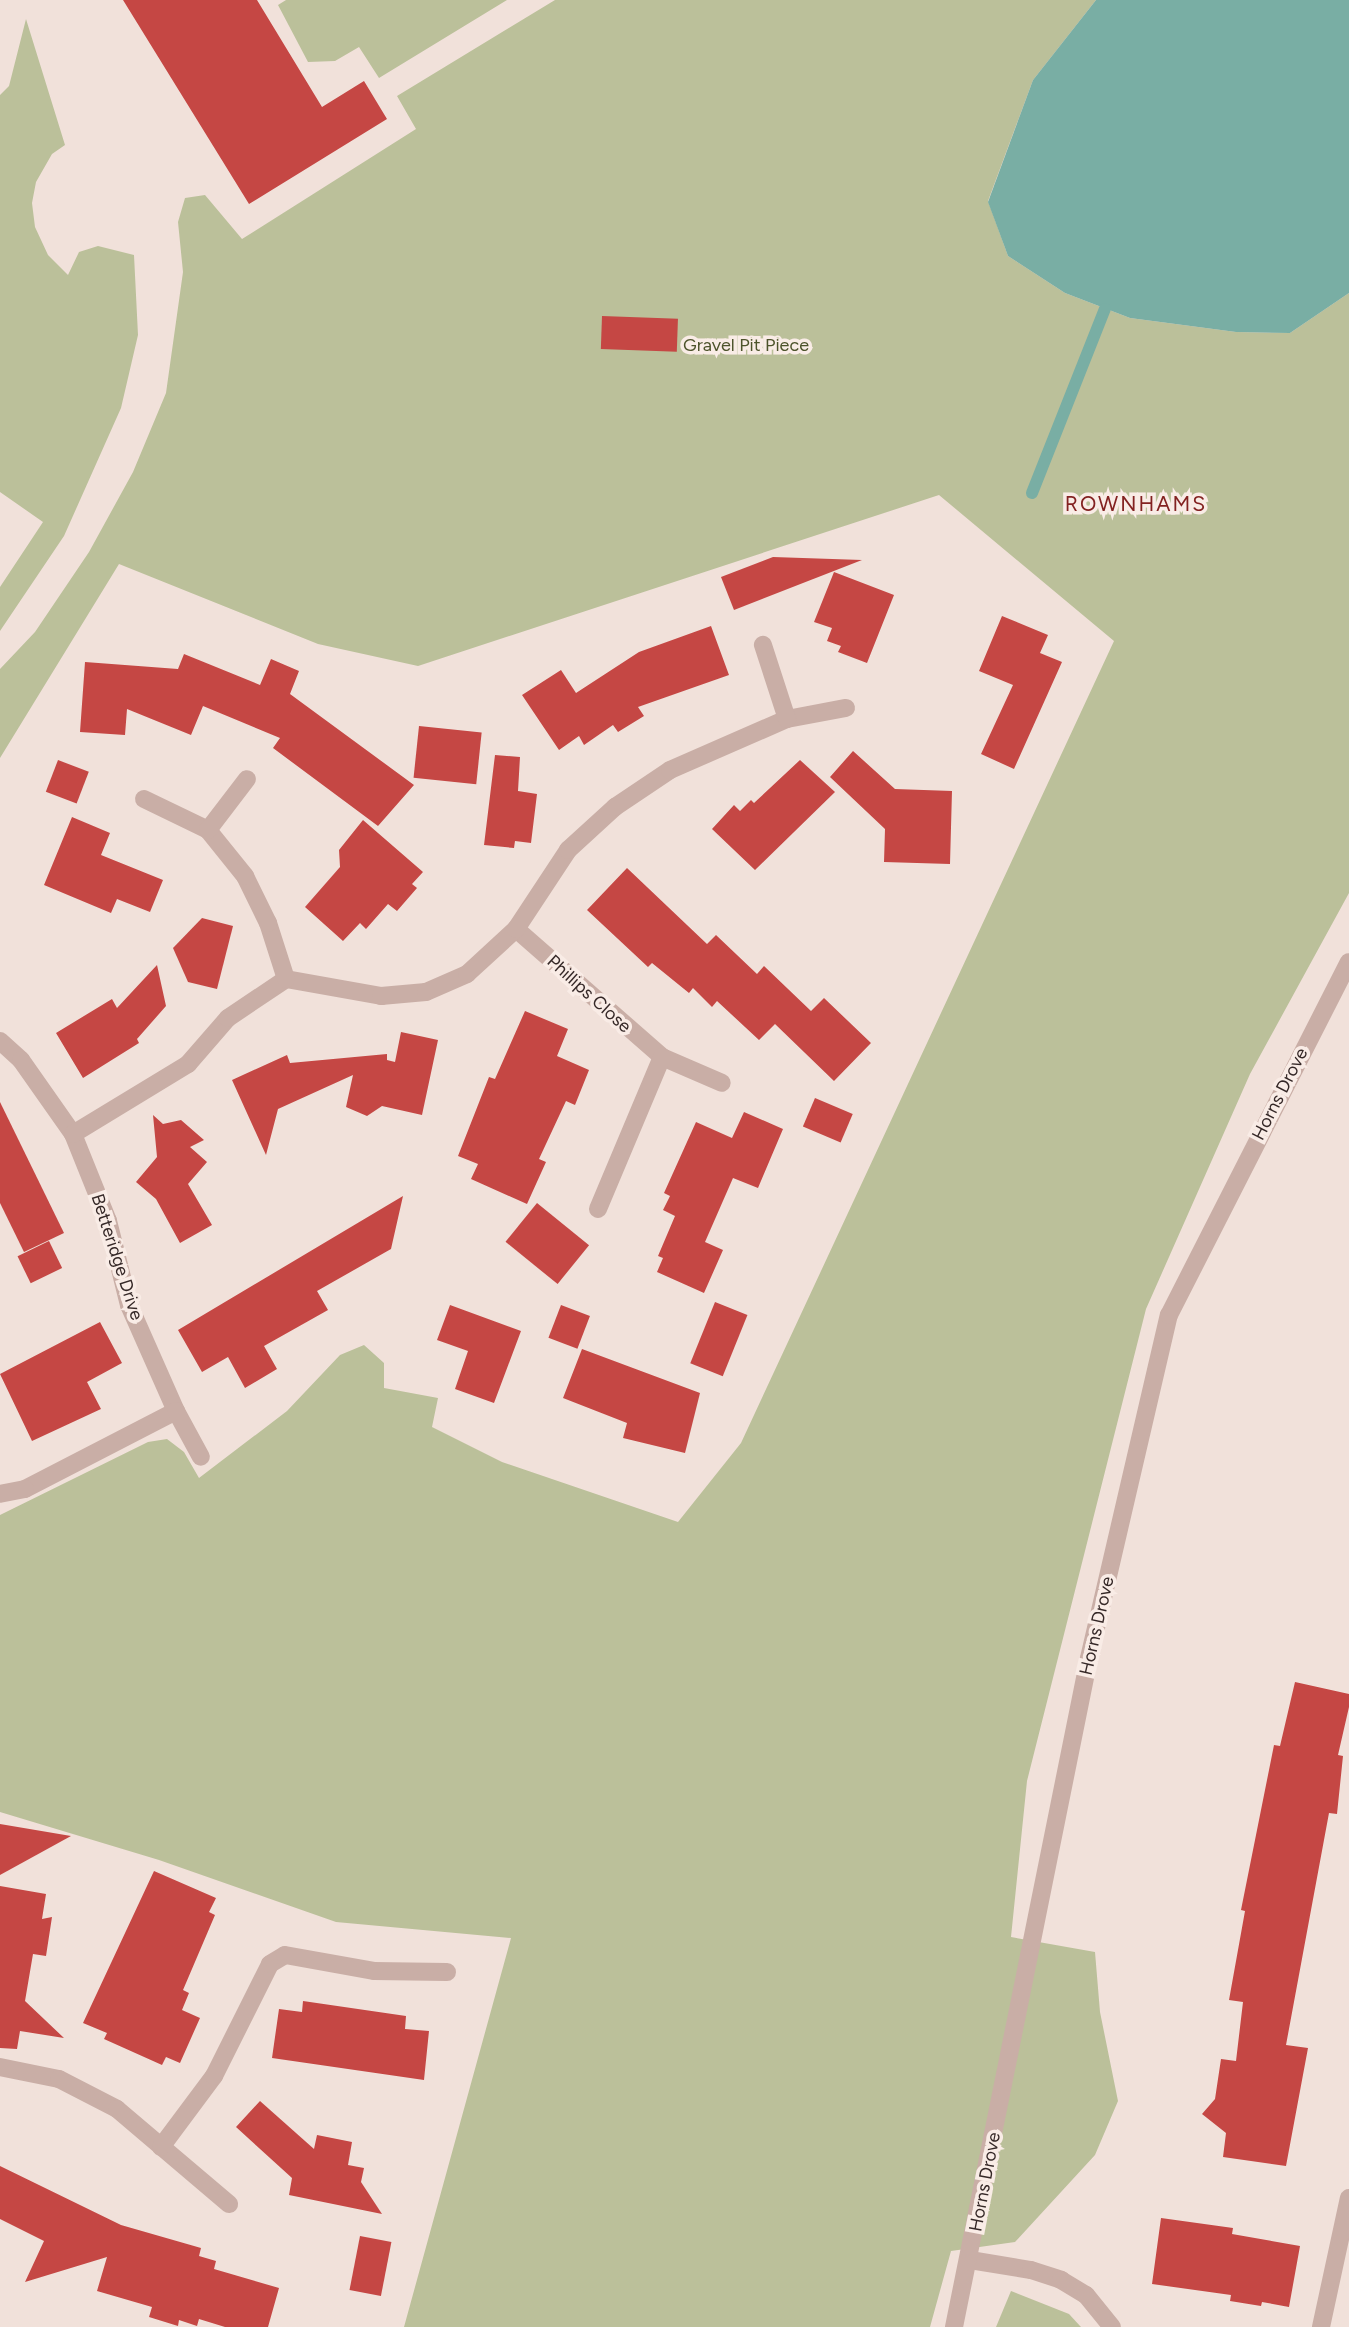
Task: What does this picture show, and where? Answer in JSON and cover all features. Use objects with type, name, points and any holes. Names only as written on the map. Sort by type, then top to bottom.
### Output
[{"type":"street","points":[[763,645],[787,719]]},
{"type":"street","points":[[73,1134],[188,1064],[228,1018],[285,979],[381,996],[426,992],[467,974],[516,929],[568,850],[615,807],[670,770],[787,719],[846,708]]},
{"type":"street","points":[[208,830],[247,779]]},
{"type":"street","points":[[144,799],[208,830],[245,876],[268,923],[285,979]]},
{"type":"street","name":"Phillips Close","points":[[516,929],[662,1056],[722,1083]]},
{"type":"street","name":"Horns Drove","points":[[954,2327],[970,2260],[1089,1658],[1169,1315],[1349,962]]},
{"type":"street","name":"Betteridge Drive","points":[[0,1041],[21,1060],[73,1134],[108,1221],[129,1305],[176,1410],[201,1457]]},
{"type":"street","points":[[598,1209],[662,1056]]},
{"type":"street","points":[[0,1494],[24,1489],[176,1410]]},
{"type":"street","points":[[161,2147],[214,2076],[254,1988],[270,1964],[285,1955],[374,1971],[447,1972]]},
{"type":"street","points":[[0,2067],[59,2079],[117,2109],[229,2204]]},
{"type":"street","points":[[1321,2327],[1349,2199]]},
{"type":"street","points":[[970,2260],[1031,2270],[1061,2280],[1086,2295],[1112,2327]]},
{"type":"green space","points":[[286,0],[507,0],[379,78],[359,47],[335,61],[308,62],[278,5]]},
{"type":"green space","name":"Gravel Pit Piece","points":[[555,0],[1096,0],[1033,80],[988,201],[1008,256],[1065,293],[1130,318],[1236,332],[1290,333],[1349,293],[1349,893],[1250,1074],[1146,1309],[1027,1781],[1011,1937],[1095,1952],[1100,2012],[1118,2101],[1095,2155],[1015,2242],[951,2251],[930,2327],[404,2327],[511,1938],[336,1922],[159,1860],[0,1812],[0,1515],[148,1442],[167,1439],[184,1452],[199,1478],[287,1411],[340,1355],[364,1345],[384,1363],[384,1388],[438,1398],[432,1427],[502,1462],[678,1522],[741,1443],[1114,641],[939,495],[418,666],[318,644],[119,564],[0,758],[0,669],[35,632],[89,552],[133,472],[166,393],[183,272],[178,222],[185,198],[205,195],[242,239],[416,129],[397,96]]},
{"type":"green space","points":[[26,19],[65,145],[52,154],[36,182],[32,203],[35,227],[48,255],[68,275],[79,252],[98,246],[134,255],[138,335],[121,408],[64,536],[0,631],[0,587],[43,522],[0,492],[0,95],[9,86]]},
{"type":"green space","points":[[1011,2291],[1069,2314],[1081,2327],[996,2327]]},
{"type":"water","points":[[1096,0],[1349,0],[1349,293],[1290,333],[1236,332],[1130,318],[1065,293],[1008,256],[988,202],[1033,80]]},
{"type":"building","points":[[123,0],[257,0],[322,107],[364,81],[387,119],[249,204]]},
{"type":"building","points":[[602,316],[678,319],[677,352],[601,349]]},
{"type":"building","points":[[773,557],[862,560],[734,610],[721,577]]},
{"type":"building","points":[[834,572],[894,595],[867,663],[838,652],[841,646],[827,641],[832,628],[814,622]]},
{"type":"building","points":[[1002,616],[1048,635],[1040,653],[1062,662],[1014,769],[981,754],[1013,685],[979,671]]},
{"type":"building","points":[[711,626],[729,675],[638,707],[644,716],[618,732],[613,725],[584,745],[579,736],[559,750],[522,695],[561,670],[576,693],[639,652]]},
{"type":"building","points":[[184,654],[260,685],[271,659],[299,671],[290,694],[414,785],[378,826],[273,748],[280,738],[203,706],[191,735],[127,709],[125,735],[80,732],[85,662],[178,669]]},
{"type":"building","points":[[419,726],[482,733],[476,784],[414,778]]},
{"type":"building","points":[[853,751],[895,789],[952,791],[950,864],[884,862],[885,829],[830,777]]},
{"type":"building","points":[[495,755],[520,757],[518,791],[537,794],[531,843],[515,841],[514,848],[484,845]]},
{"type":"building","points":[[58,760],[89,772],[77,804],[46,792]]},
{"type":"building","points":[[800,760],[835,792],[755,870],[712,829],[734,805],[740,811],[751,800],[754,803]]},
{"type":"building","points":[[72,817],[110,833],[101,855],[163,880],[150,912],[117,899],[111,913],[44,885]]},
{"type":"building","points":[[363,820],[423,872],[412,884],[417,888],[397,911],[388,904],[366,929],[360,923],[343,941],[305,907],[340,867],[339,850]]},
{"type":"building","points":[[627,868],[707,944],[716,935],[757,974],[764,966],[811,1011],[824,998],[871,1043],[834,1081],[775,1024],[759,1040],[717,1001],[712,1007],[693,988],[689,993],[652,963],[648,967],[587,910]]},
{"type":"building","points":[[202,918],[233,926],[217,989],[188,982],[173,948]]},
{"type":"building","points":[[157,965],[166,1006],[137,1039],[139,1043],[83,1078],[56,1033],[112,999],[117,1008]]},
{"type":"building","points":[[525,1011],[568,1029],[557,1056],[589,1070],[575,1105],[566,1101],[539,1159],[546,1162],[527,1204],[471,1179],[478,1164],[458,1156],[489,1077],[495,1079]]},
{"type":"building","points":[[401,1032],[438,1040],[422,1115],[382,1106],[367,1116],[346,1107],[353,1075],[278,1109],[266,1155],[232,1080],[287,1055],[290,1063],[387,1054],[387,1060],[395,1062]]},
{"type":"building","points":[[815,1098],[853,1114],[841,1143],[803,1127]]},
{"type":"building","points":[[0,1102],[64,1233],[24,1252],[0,1203]]},
{"type":"building","points":[[744,1112],[783,1129],[758,1188],[733,1178],[705,1242],[723,1250],[704,1293],[657,1272],[663,1258],[658,1256],[675,1216],[663,1210],[670,1196],[664,1193],[696,1122],[732,1138]]},
{"type":"building","points":[[153,1115],[163,1124],[181,1120],[204,1140],[190,1147],[207,1162],[188,1184],[212,1225],[180,1243],[156,1199],[136,1182],[157,1157]]},
{"type":"building","points":[[403,1196],[391,1249],[317,1291],[328,1310],[264,1346],[277,1369],[245,1388],[228,1357],[202,1372],[178,1330]]},
{"type":"building","points":[[537,1203],[589,1245],[558,1284],[506,1242]]},
{"type":"building","points":[[49,1241],[62,1268],[31,1283],[18,1256]]},
{"type":"building","points":[[715,1302],[747,1315],[723,1376],[690,1363]]},
{"type":"building","points":[[450,1305],[521,1331],[494,1403],[455,1389],[468,1351],[437,1340]]},
{"type":"building","points":[[561,1305],[590,1316],[577,1349],[548,1338]]},
{"type":"building","points":[[100,1322],[122,1363],[87,1382],[101,1409],[32,1441],[0,1374]]},
{"type":"building","points":[[582,1349],[700,1393],[685,1453],[623,1438],[627,1423],[563,1398]]},
{"type":"building","points":[[1295,1682],[1349,1694],[1349,1707],[1338,1755],[1343,1756],[1337,1814],[1329,1813],[1286,2045],[1308,2048],[1286,2166],[1223,2157],[1226,2133],[1202,2114],[1215,2099],[1221,2059],[1236,2061],[1243,2002],[1229,2000],[1245,1911],[1241,1910],[1274,1745],[1280,1746]]},
{"type":"building","points":[[0,1824],[71,1836],[0,1875]]},
{"type":"building","points":[[154,1871],[216,1898],[209,1912],[215,1915],[183,1990],[189,1993],[182,2010],[200,2018],[180,2063],[166,2057],[162,2065],[104,2039],[107,2033],[83,2023]]},
{"type":"building","points":[[0,1886],[46,1894],[42,1919],[52,1917],[46,1956],[33,1954],[25,2001],[64,2038],[20,2031],[17,2049],[0,2048]]},
{"type":"building","points":[[303,2001],[406,2016],[405,2029],[429,2031],[424,2080],[272,2058],[279,2009],[302,2012]]},
{"type":"building","points":[[260,2101],[314,2149],[317,2135],[352,2142],[348,2165],[364,2168],[361,2182],[382,2214],[289,2195],[292,2178],[236,2127]]},
{"type":"building","points":[[0,2166],[121,2225],[201,2248],[199,2256],[216,2261],[214,2269],[279,2288],[268,2327],[225,2327],[199,2319],[197,2326],[179,2320],[178,2326],[149,2317],[152,2307],[97,2291],[107,2257],[25,2282],[44,2241],[0,2219]]},
{"type":"building","points":[[1161,2218],[1233,2228],[1232,2234],[1300,2246],[1289,2307],[1262,2302],[1261,2306],[1230,2301],[1231,2295],[1152,2284]]},
{"type":"building","points":[[360,2236],[391,2242],[381,2296],[350,2290]]},
{"type":"waterway","points":[[1032,493],[1105,309]]},
{"type":"district","name":"ROWNHAMS","points":[[1136,504]]}]
